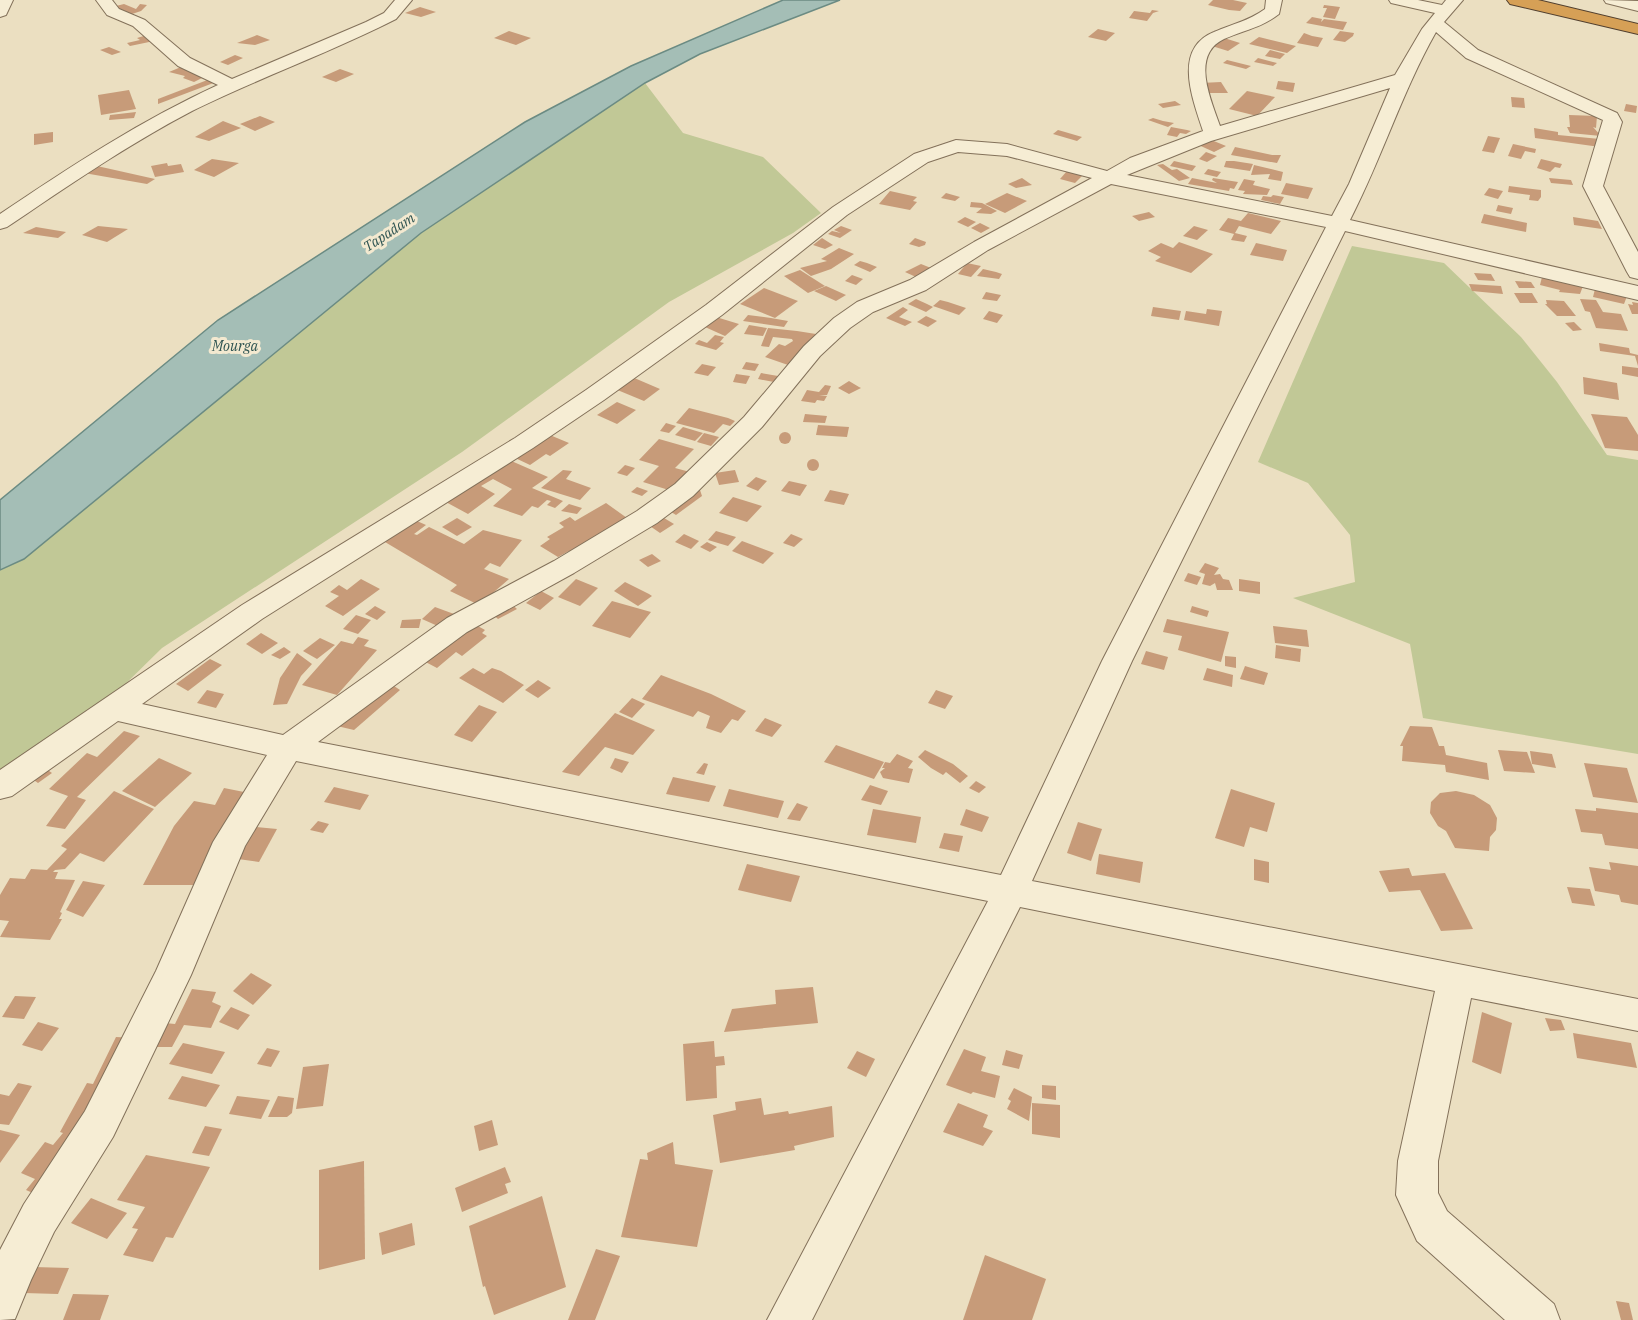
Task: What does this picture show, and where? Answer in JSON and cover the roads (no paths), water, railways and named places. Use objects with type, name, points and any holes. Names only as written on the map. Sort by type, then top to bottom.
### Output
[{"type":"highway","points":[[1516,0],[1638,29]]},
{"type":"street","points":[[0,12],[5,0]]},
{"type":"street","points":[[104,0],[113,12],[139,23],[184,62],[231,85]]},
{"type":"street","points":[[0,223],[124,140],[231,85],[390,16],[404,0]]},
{"type":"street","points":[[1213,134],[1197,81],[1196,66],[1204,48],[1217,37],[1256,25],[1273,11],[1274,0]]},
{"type":"street","points":[[1397,0],[1445,11],[1472,54],[1611,117],[1613,122],[1593,179],[1593,186],[1638,272]]},
{"type":"street","points":[[1612,0],[1638,6]]},
{"type":"street","points":[[789,1320],[1010,892],[1117,661],[1359,184],[1404,78],[1445,11]]},
{"type":"street","points":[[0,1304],[12,1271],[39,1218],[99,1124],[173,975],[230,842],[288,748],[457,625],[564,567],[684,490],[712,465],[753,422],[812,351],[842,323],[865,307],[918,285],[981,246],[1148,157],[1213,134],[1404,78]]},
{"type":"street","points":[[0,787],[252,612],[514,449],[595,395],[714,310],[840,211],[921,158],[956,146],[982,147],[1063,163],[1107,177],[1337,224],[1638,293]]},
{"type":"street","points":[[112,708],[288,748],[1638,1015]]},
{"type":"street","points":[[1456,979],[1418,1161],[1417,1195],[1432,1226],[1538,1320]]},
{"type":"water","name":"Mourga","points":[[783,0],[840,0],[700,54],[645,83],[421,233],[24,559],[0,570],[0,500],[218,320],[525,122],[631,66]]},
{"type":"water label","name":"Tapadam","points":[[389,232]]}]
